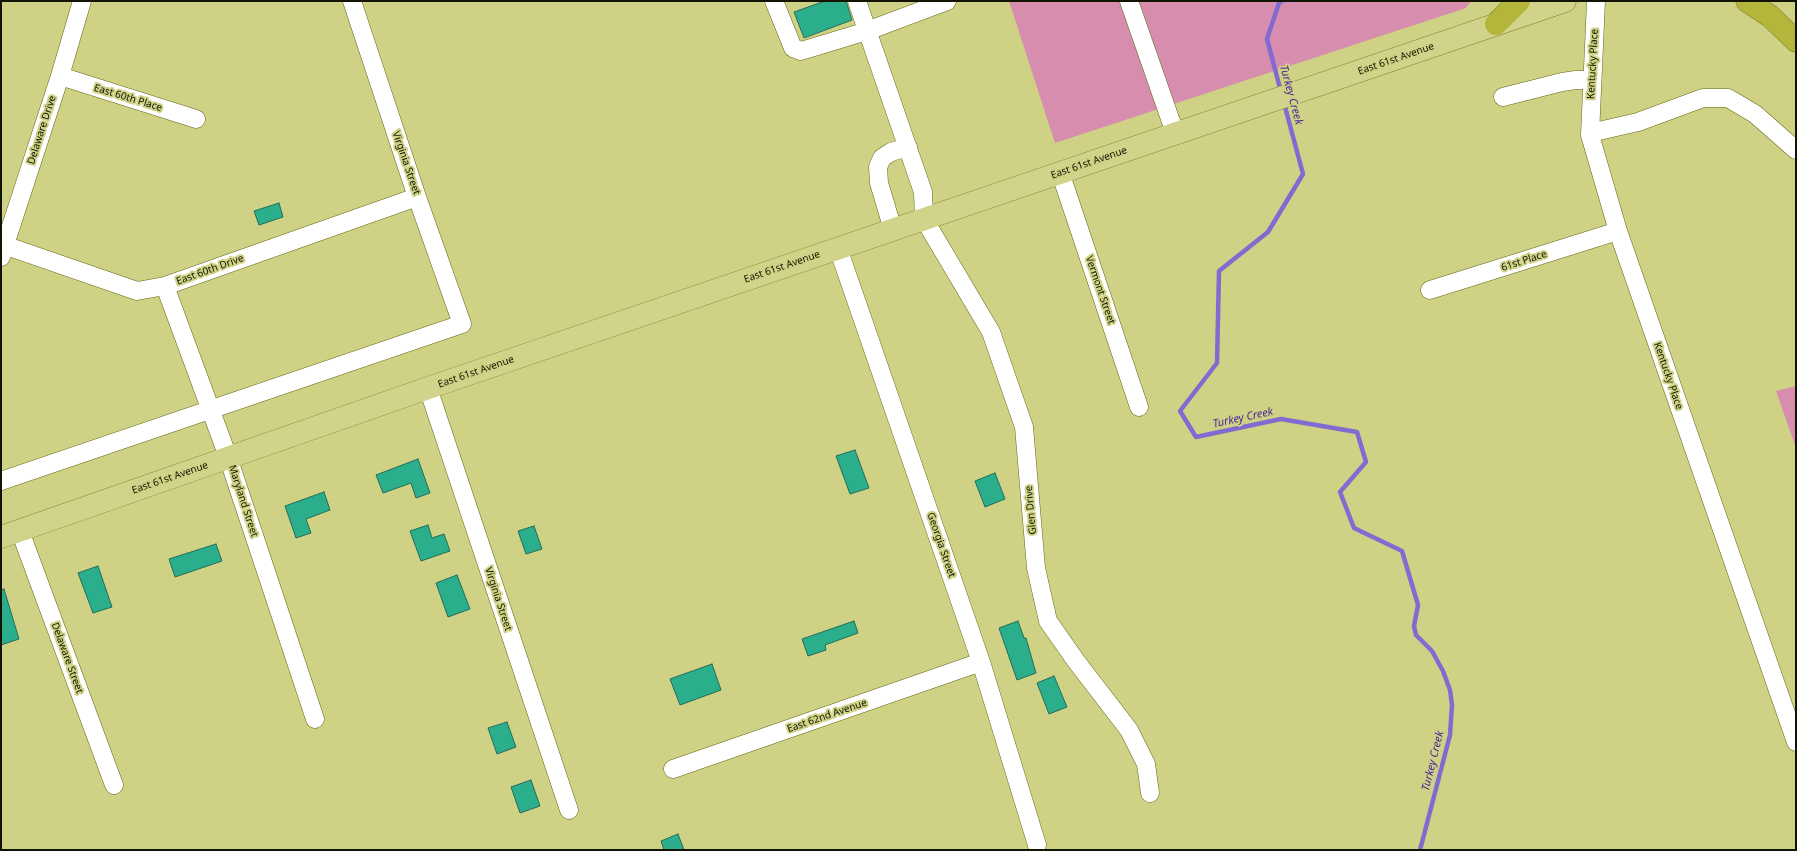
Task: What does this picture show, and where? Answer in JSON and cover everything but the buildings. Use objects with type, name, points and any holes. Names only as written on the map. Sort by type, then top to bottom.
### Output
[{"type":"highway","points":[[1496,24],[1519,1]]},
{"type":"highway","points":[[1748,1],[1770,16],[1796,41]]},
{"type":"main road","name":"East 61st Avenue","points":[[10,534],[428,388],[1565,1]]},
{"type":"street","name":"Delaware Drive","points":[[2,249],[60,76],[82,1]]},
{"type":"street","name":"Virginia Street","points":[[211,410],[462,324],[417,196],[352,1]]},
{"type":"street","points":[[774,1],[792,48],[801,51],[867,31],[947,1]]},
{"type":"street","points":[[857,1],[923,192],[924,219]]},
{"type":"street","points":[[1129,1],[1175,134]]},
{"type":"street","name":"Kentucky Place","points":[[1596,1],[1590,133],[1618,231],[1796,742]]},
{"type":"street","name":"East 60th Place","points":[[60,76],[196,119]]},
{"type":"street","points":[[1503,97],[1562,82],[1592,80]]},
{"type":"street","points":[[1590,133],[1638,122],[1703,98],[1728,98],[1755,114],[1796,150]]},
{"type":"street","points":[[893,230],[879,183],[878,167],[882,158],[891,152],[908,147]]},
{"type":"street","name":"Vermont Street","points":[[1060,172],[1139,407]]},
{"type":"street","name":"East 60th Drive","points":[[2,249],[137,291],[165,286],[417,196]]},
{"type":"street","name":"Glen Drive","points":[[924,219],[991,332],[1024,427],[1036,568],[1048,621],[1076,661],[1129,730],[1146,764],[1150,793]]},
{"type":"street","name":"61st Place","points":[[1430,290],[1618,231]]},
{"type":"street","name":"Georgia Street","points":[[838,248],[981,662],[1038,844]]},
{"type":"street","name":"Maryland Street","points":[[165,286],[228,457],[315,718]]},
{"type":"street","name":"Virginia Street","points":[[428,388],[569,810]]},
{"type":"street","points":[[1,481],[211,410]]},
{"type":"street","name":"Delaware Street","points":[[10,534],[114,785]]},
{"type":"street","name":"East 62nd Avenue","points":[[673,769],[981,662]]},
{"type":"shaded area","points":[[1009,1],[1471,1],[1466,8],[1055,143]]},
{"type":"shaded area","points":[[1796,386],[1796,448],[1776,391]]},
{"type":"waterway","name":"Turkey Creek","points":[[1281,92],[1267,39],[1279,3],[1282,1]]},
{"type":"waterway","name":"Turkey Creek","points":[[1284,103],[1303,174],[1268,232],[1219,271],[1217,363],[1180,411],[1196,437],[1281,419],[1357,432],[1366,462],[1340,492],[1354,528],[1402,551],[1418,605],[1414,626],[1416,635],[1432,651],[1443,671],[1450,690],[1452,705],[1450,735],[1420,850]]}]
